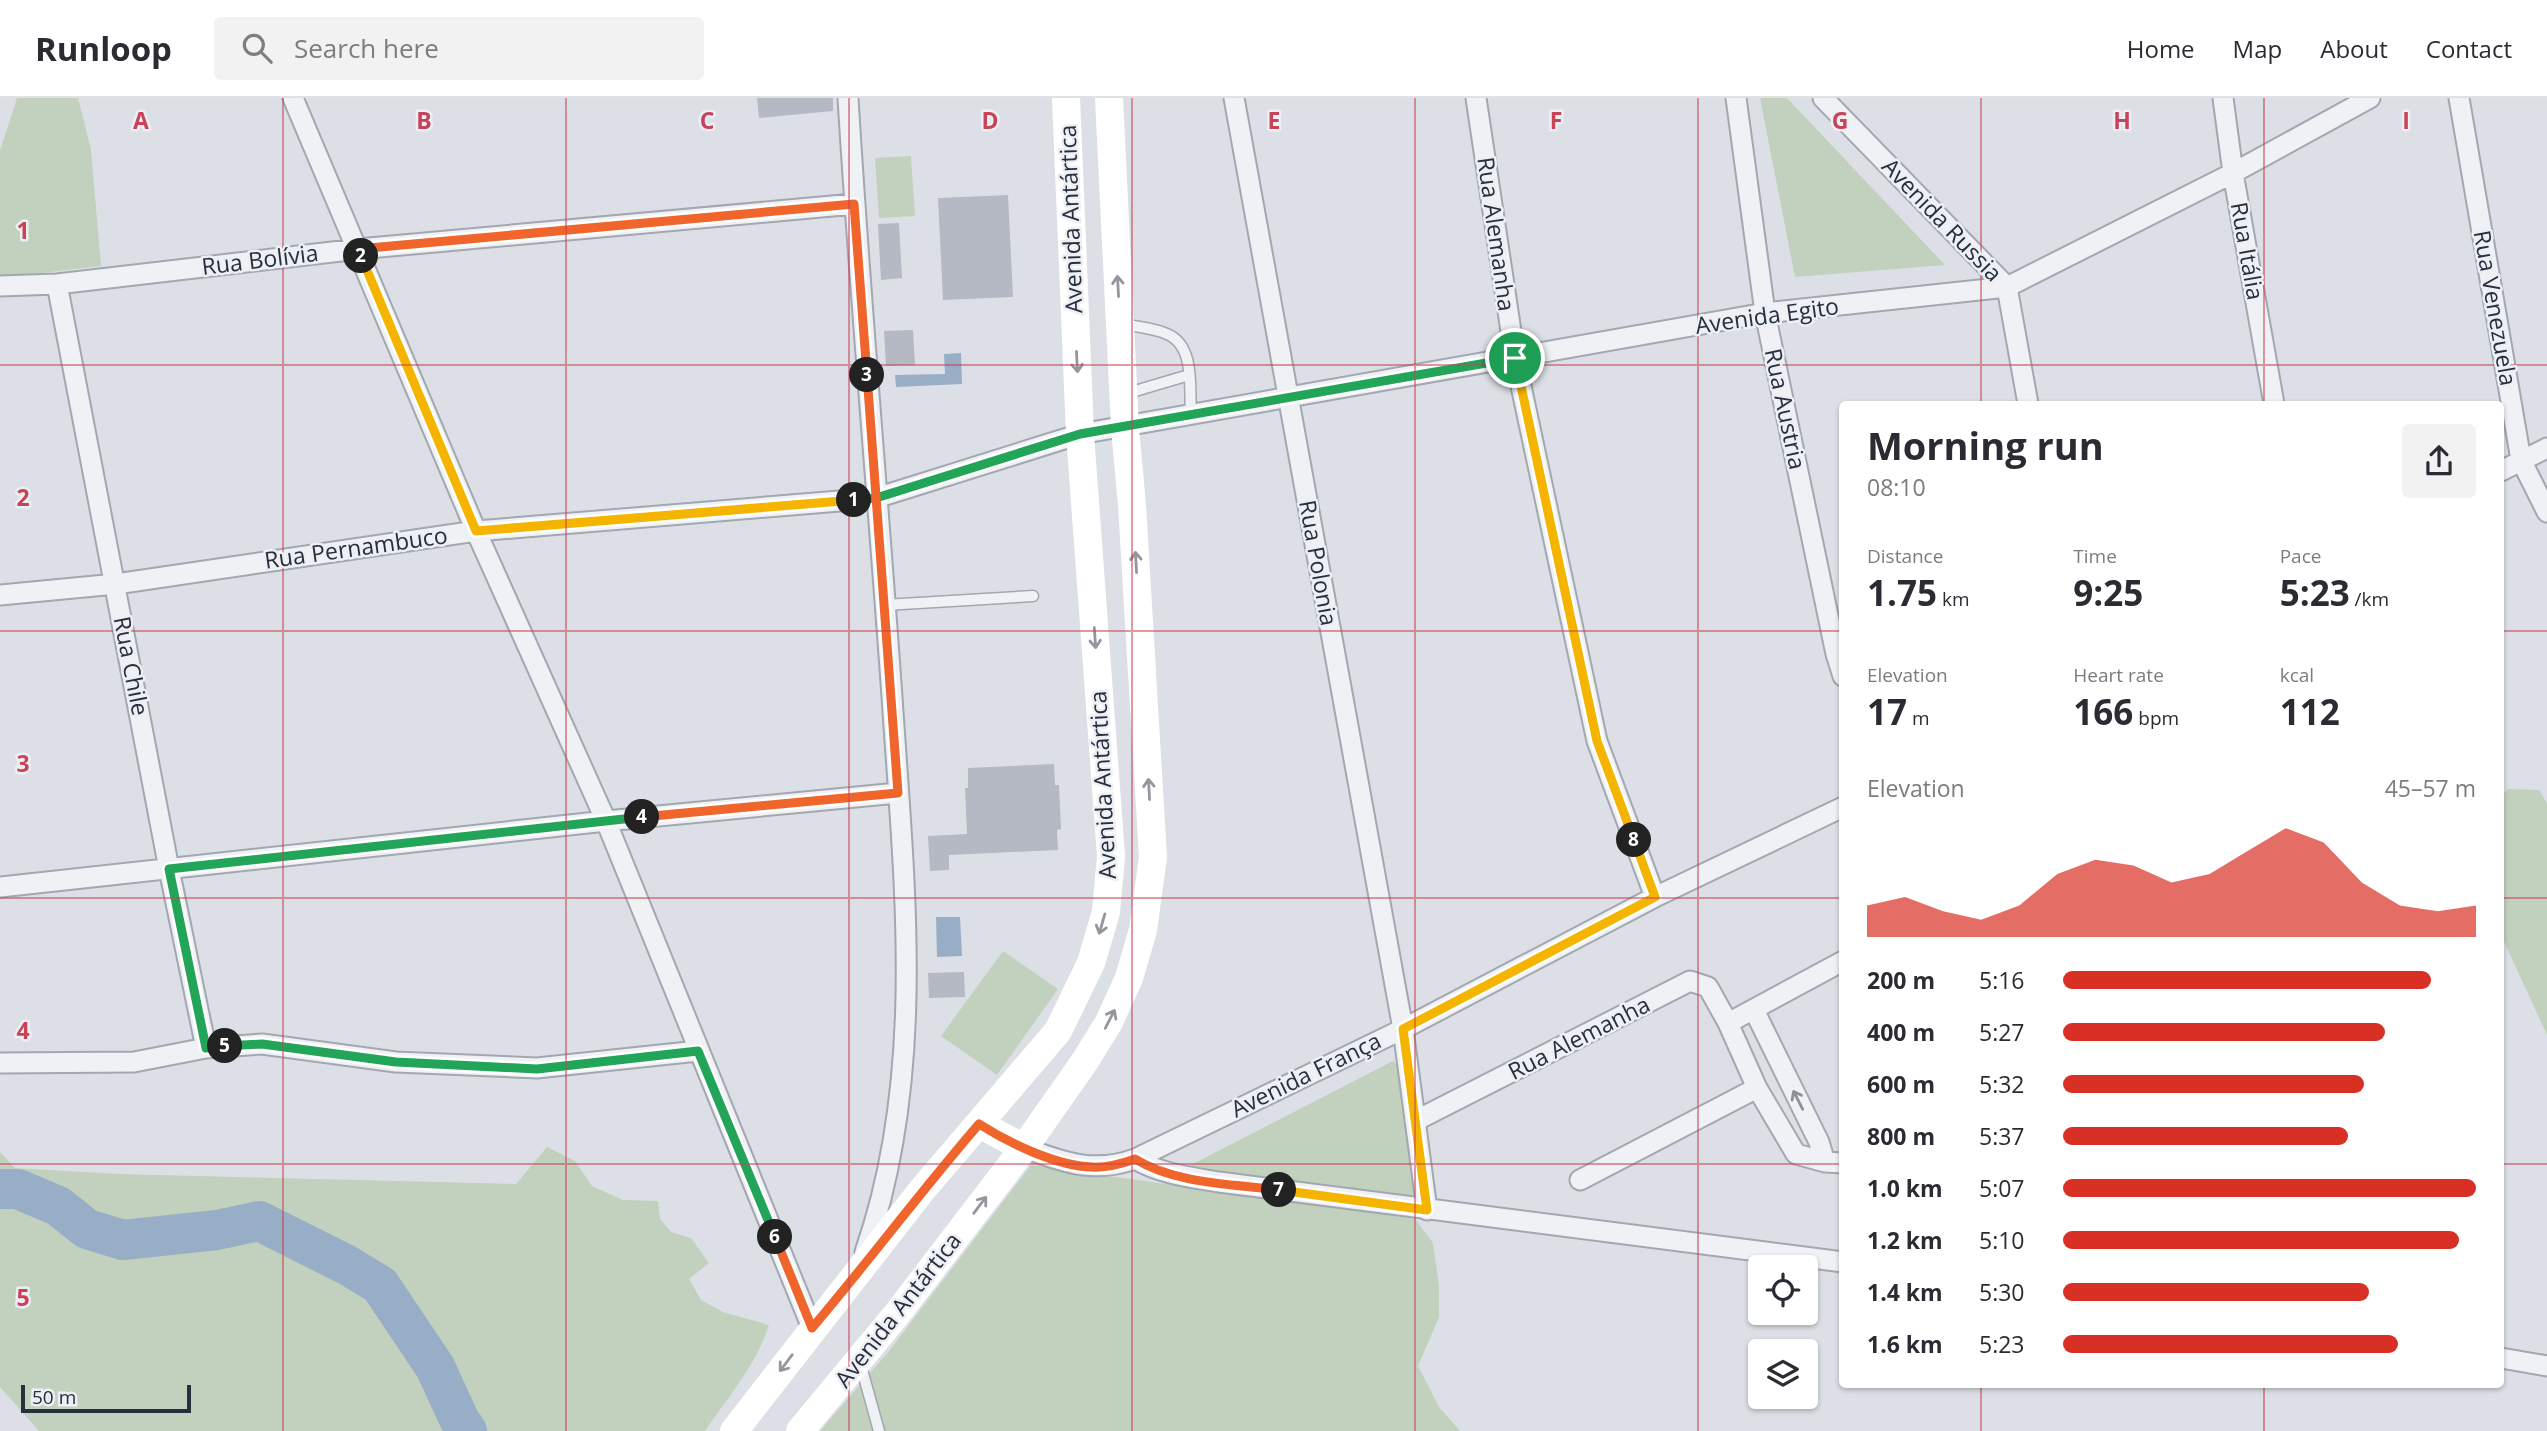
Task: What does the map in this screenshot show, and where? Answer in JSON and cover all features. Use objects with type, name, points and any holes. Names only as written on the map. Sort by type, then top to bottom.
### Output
[{"type":"main road","name":"Avenida Antártica","points":[[734,1431],[922,1190],[1058,1031],[1091,963],[1106,912],[1111,856],[1080,434],[1066,98]]},
{"type":"main road","name":"Avenida Antártica","points":[[800,1431],[897,1314],[1024,1148],[1109,1022],[1129,978],[1143,930],[1153,857],[1125,428],[1109,98]]},
{"type":"main road","points":[[979,1124],[1024,1148]]},
{"type":"street","points":[[293,98],[476,531],[606,821],[812,1328]]},
{"type":"street","points":[[848,98],[898,793],[908,976],[899,1106],[887,1178],[858,1274]]},
{"type":"street","name":"Rua Polonia","points":[[1234,98],[1403,1029]]},
{"type":"street","name":"Rua Alemanha","points":[[1476,98],[1515,358],[1597,741],[1655,897]]},
{"type":"street","name":"Rua Austria","points":[[1736,98],[1765,313],[1839,663]]},
{"type":"street","name":"Avenida Russia","points":[[1823,98],[2007,287],[2027,401]]},
{"type":"street","name":"Rua Itália","points":[[2223,98],[2233,173],[2273,401]]},
{"type":"street","name":"Avenida Egito","points":[[1080,434],[1765,313],[2007,287],[2233,173],[2370,98]]},
{"type":"street","name":"Rua Venezuela","points":[[2459,98],[2521,460],[2547,512]]},
{"type":"street","name":"Rua Bolívia","points":[[0,286],[58,284],[358,249],[854,204]]},
{"type":"street","name":"Rua Chile","points":[[58,284],[169,869],[206,1048]]},
{"type":"street","name":"Rua Pernambuco","points":[[0,595],[116,584],[476,531],[876,498],[1080,434]]},
{"type":"street","points":[[2504,469],[2547,447]]},
{"type":"street","points":[[0,887],[606,821],[898,793]]},
{"type":"street","name":"Avenida França","points":[[1024,1148],[1090,1167],[1107,1167],[1135,1159],[1403,1029],[1655,897],[1839,809]]},
{"type":"street","points":[[1728,1023],[1839,963]]},
{"type":"street","name":"Rua Alemanha","points":[[1415,1121],[1690,981],[1708,987],[1728,1023],[1757,1088],[1796,1154],[1834,1163]]},
{"type":"street","name":"Rua Alemanha","points":[[1754,1010],[1819,1142],[1834,1163]]},
{"type":"street","points":[[1403,1029],[1427,1210]]},
{"type":"street","points":[[0,1063],[134,1062],[206,1048],[262,1044],[396,1062],[537,1069],[698,1051]]},
{"type":"street","points":[[1580,1180],[1757,1088]]},
{"type":"street","points":[[1135,1159],[1149,1168],[1172,1175],[1839,1262]]},
{"type":"street","points":[[2504,1359],[2547,1366]]},
{"type":"lane","points":[[1120,324],[1167,334],[1178,341],[1188,356],[1191,416]]},
{"type":"lane","points":[[1124,394],[1189,375]]},
{"type":"lane","points":[[885,605],[1032,596]]},
{"type":"lane","points":[[859,1359],[879,1431]]},
{"type":"green space","points":[[17,98],[78,98],[91,150],[101,266],[0,278],[0,151]]},
{"type":"green space","points":[[1760,98],[1787,98],[1945,265],[1795,277]]},
{"type":"green space","points":[[911,156],[915,216],[879,218],[875,158]]},
{"type":"green space","points":[[2508,789],[2539,790],[2547,803],[2547,1035],[2504,942],[2504,793]]},
{"type":"green space","points":[[1003,951],[1058,989],[997,1075],[941,1036]]},
{"type":"green space","points":[[1393,1061],[1401,1069],[1415,1195],[1403,1200],[1187,1167]]},
{"type":"green space","points":[[547,1147],[575,1161],[592,1186],[623,1200],[658,1201],[660,1219],[671,1232],[691,1238],[709,1263],[689,1279],[701,1300],[723,1312],[769,1325],[750,1367],[705,1431],[39,1431],[0,1387],[0,1152],[15,1168],[119,1174],[516,1184]]},
{"type":"green space","points":[[1031,1165],[1415,1219],[1433,1243],[1439,1286],[1439,1317],[1418,1366],[1439,1407],[1460,1431],[820,1431],[889,1351]]},
{"type":"water","points":[[961,353],[962,384],[896,387],[895,375],[945,374],[944,354]]},
{"type":"water","points":[[936,917],[960,917],[962,956],[937,957]]},
{"type":"building","points":[[757,98],[833,98],[833,111],[759,118]]},
{"type":"building","points":[[1008,195],[1013,297],[943,300],[938,198]]},
{"type":"building","points":[[899,223],[902,278],[881,280],[878,224]]},
{"type":"building","points":[[913,330],[915,365],[886,366],[884,331]]},
{"type":"building","points":[[1054,764],[1055,785],[1059,785],[1061,829],[1057,830],[1058,850],[949,855],[949,870],[930,871],[928,836],[967,834],[965,788],[968,788],[968,768]]},
{"type":"building","points":[[964,972],[965,997],[929,998],[928,973]]},
{"type":"waterway","points":[[0,1189],[18,1189],[58,1206],[87,1229],[123,1240],[217,1230],[259,1221],[347,1265],[380,1285],[435,1367],[467,1431]]},
{"type":"route","points":[[1515,358],[1080,434],[876,498],[476,531],[358,249],[854,204],[876,498],[885,605],[898,793],[606,821],[169,869],[206,1048],[262,1044],[396,1062],[537,1069],[698,1051],[812,1328],[858,1274],[922,1190],[979,1124],[1024,1148],[1069,1163],[1107,1167],[1135,1159],[1149,1168],[1172,1175],[1427,1210],[1403,1029],[1655,897],[1597,741],[1515,358]]}]
